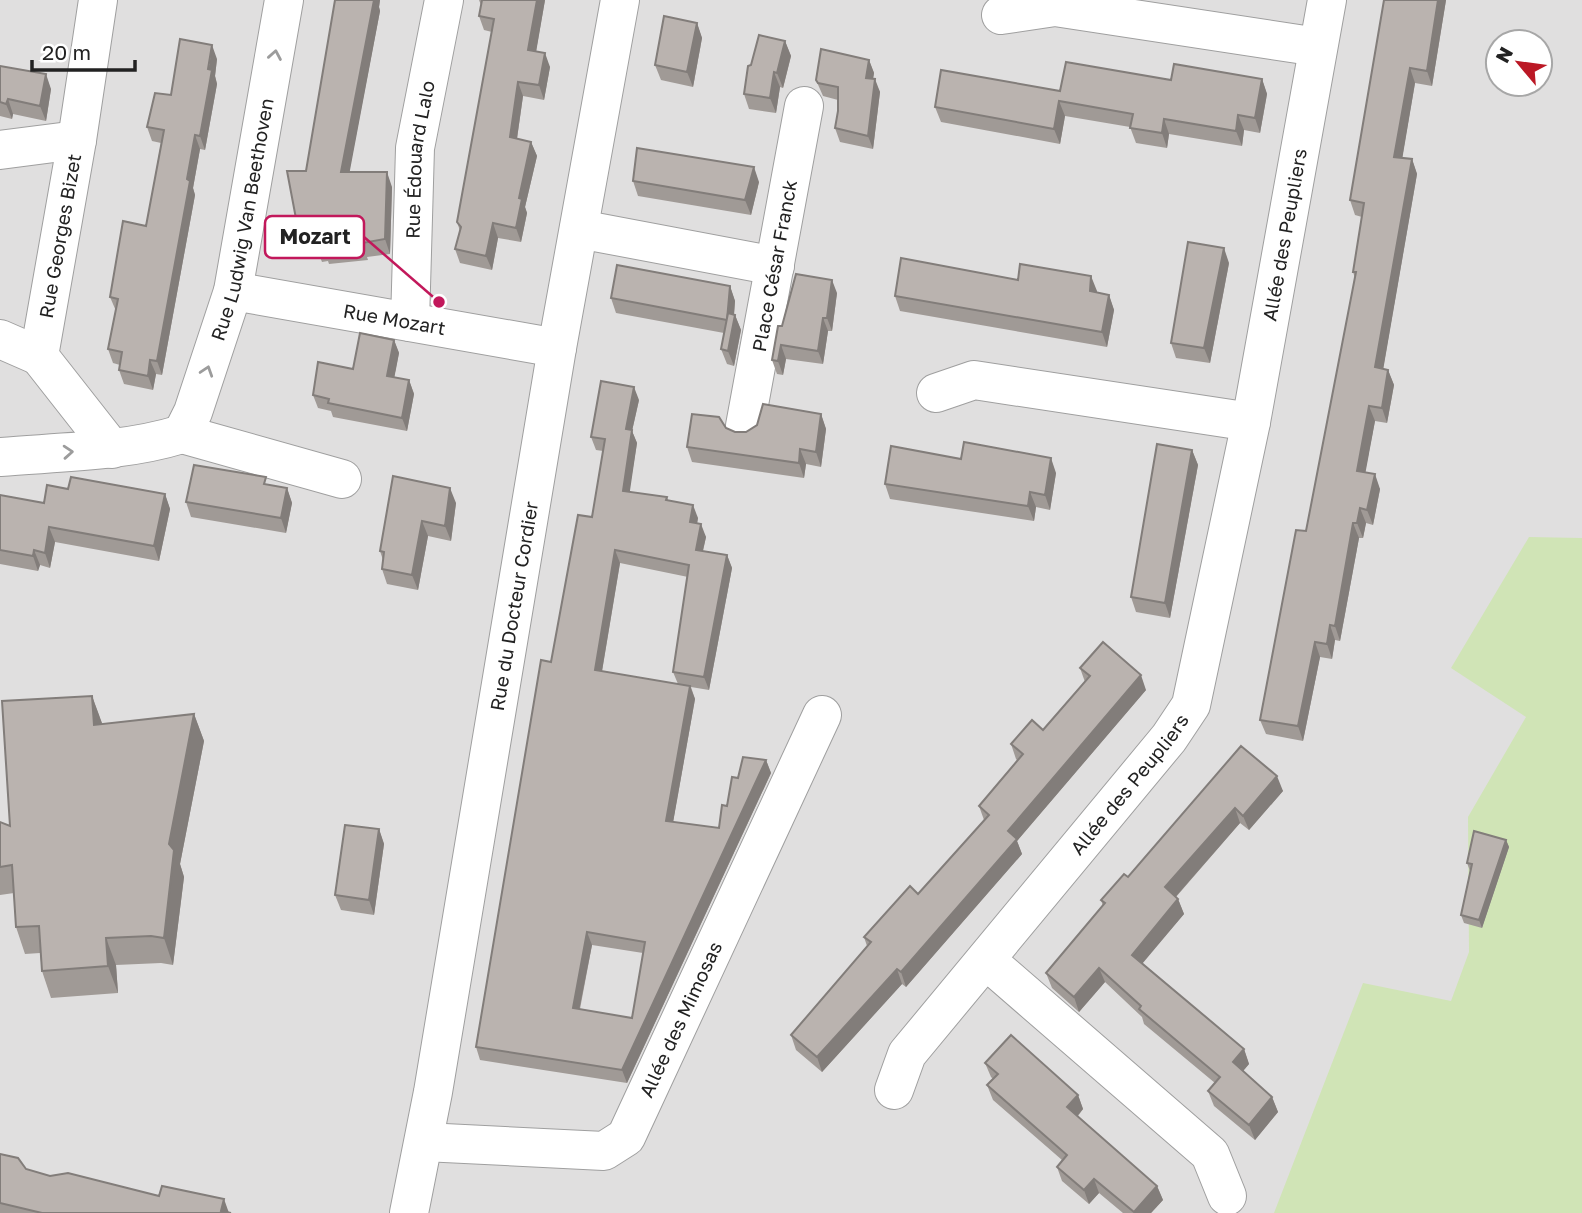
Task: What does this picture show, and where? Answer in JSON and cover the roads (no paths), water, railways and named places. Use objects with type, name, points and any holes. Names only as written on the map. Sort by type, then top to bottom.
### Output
[{"type":"street","name":"Rue Georges Bizet","points":[[39,356],[77,140],[98,0]]},
{"type":"street","name":"Rue Ludwig Van Beethoven","points":[[182,434],[193,412],[233,291],[284,0]]},
{"type":"street","name":"Rue Édouard Lalo","points":[[410,322],[415,148],[444,0]]},
{"type":"street","name":"Rue du Docteur Cordier","points":[[409,1213],[424,1142],[557,348],[620,0]]},
{"type":"street","name":"Allée des Peupliers","points":[[894,1090],[908,1054],[1168,738],[1191,705],[1251,422],[1327,0]]},
{"type":"street","points":[[1001,15],[1055,7],[1318,47]]},
{"type":"street","name":"Place César Franck","points":[[745,426],[804,106]]},
{"type":"street","points":[[0,150],[77,140]]},
{"type":"street","points":[[579,229],[775,266]]},
{"type":"street","name":"Rue Mozart","points":[[233,291],[557,348]]},
{"type":"street","points":[[0,339],[39,356],[112,449]]},
{"type":"street","points":[[936,393],[974,380],[1251,422]]},
{"type":"street","points":[[0,457],[112,449],[154,443],[182,434],[342,479]]},
{"type":"street","name":"Allée des Mimosas","points":[[424,1142],[604,1150],[626,1137],[822,715]]},
{"type":"street","points":[[986,960],[1210,1154],[1227,1196]]},
{"type":"place","name":"Mozart","points":[[439,302]]}]
